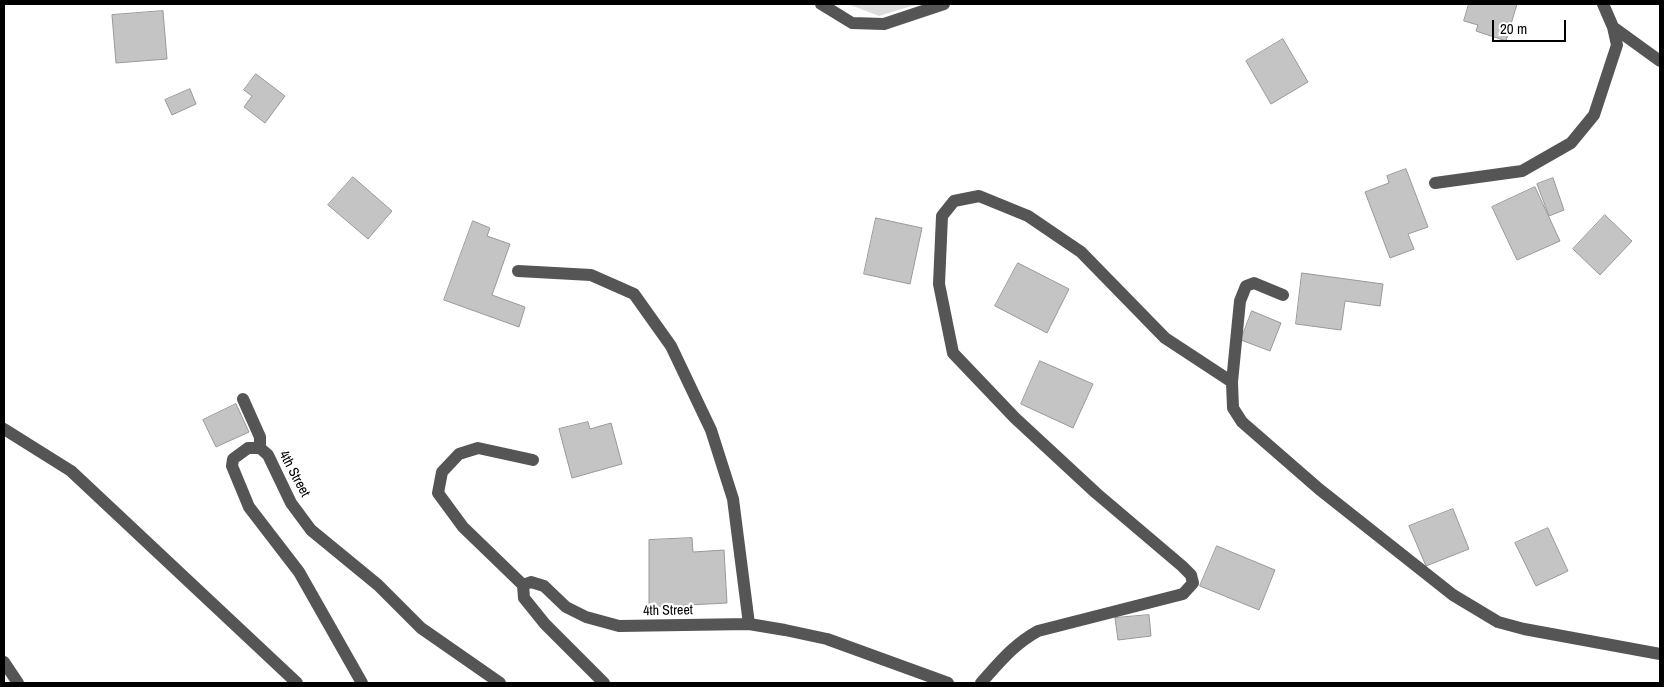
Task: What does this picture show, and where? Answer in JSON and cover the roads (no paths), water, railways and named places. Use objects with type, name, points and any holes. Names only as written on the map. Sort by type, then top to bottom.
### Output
[{"type":"street","points":[[821,4],[852,23],[884,24],[944,4]]},
{"type":"street","points":[[1435,183],[1522,171],[1571,143],[1594,115],[1617,45],[1613,27],[1603,4]]},
{"type":"street","points":[[1613,27],[1660,61]]},
{"type":"street","points":[[981,683],[1007,653],[1023,639],[1038,632],[1184,594],[1193,583],[1191,575],[1182,566],[1096,493],[1015,418],[953,353],[939,284],[942,216],[954,201],[979,196],[1028,216],[1081,252],[1165,338],[1232,382]]},
{"type":"street","points":[[518,271],[591,275],[634,294],[671,346],[711,430],[733,499],[749,624]]},
{"type":"street","points":[[1283,295],[1254,283],[1246,286],[1240,301],[1232,382],[1233,408],[1242,422],[1319,489],[1453,595],[1498,622],[1524,629],[1660,654]]},
{"type":"street","points":[[243,399],[260,437],[260,448]]},
{"type":"street","points":[[4,429],[71,471],[298,683]]},
{"type":"street","name":"4th Street","points":[[362,683],[299,572],[250,507],[232,466],[233,459],[248,448],[260,448],[268,455],[291,503],[311,530],[378,585],[421,628],[500,683]]},
{"type":"street","points":[[533,460],[478,448],[459,454],[442,472],[438,493],[463,527],[523,585],[524,598],[545,624],[604,683]]},
{"type":"street","name":"4th Street","points":[[523,585],[531,582],[544,586],[566,607],[586,617],[619,626],[749,624],[785,630],[827,639],[948,683]]},
{"type":"street","points":[[4,662],[18,683]]}]
